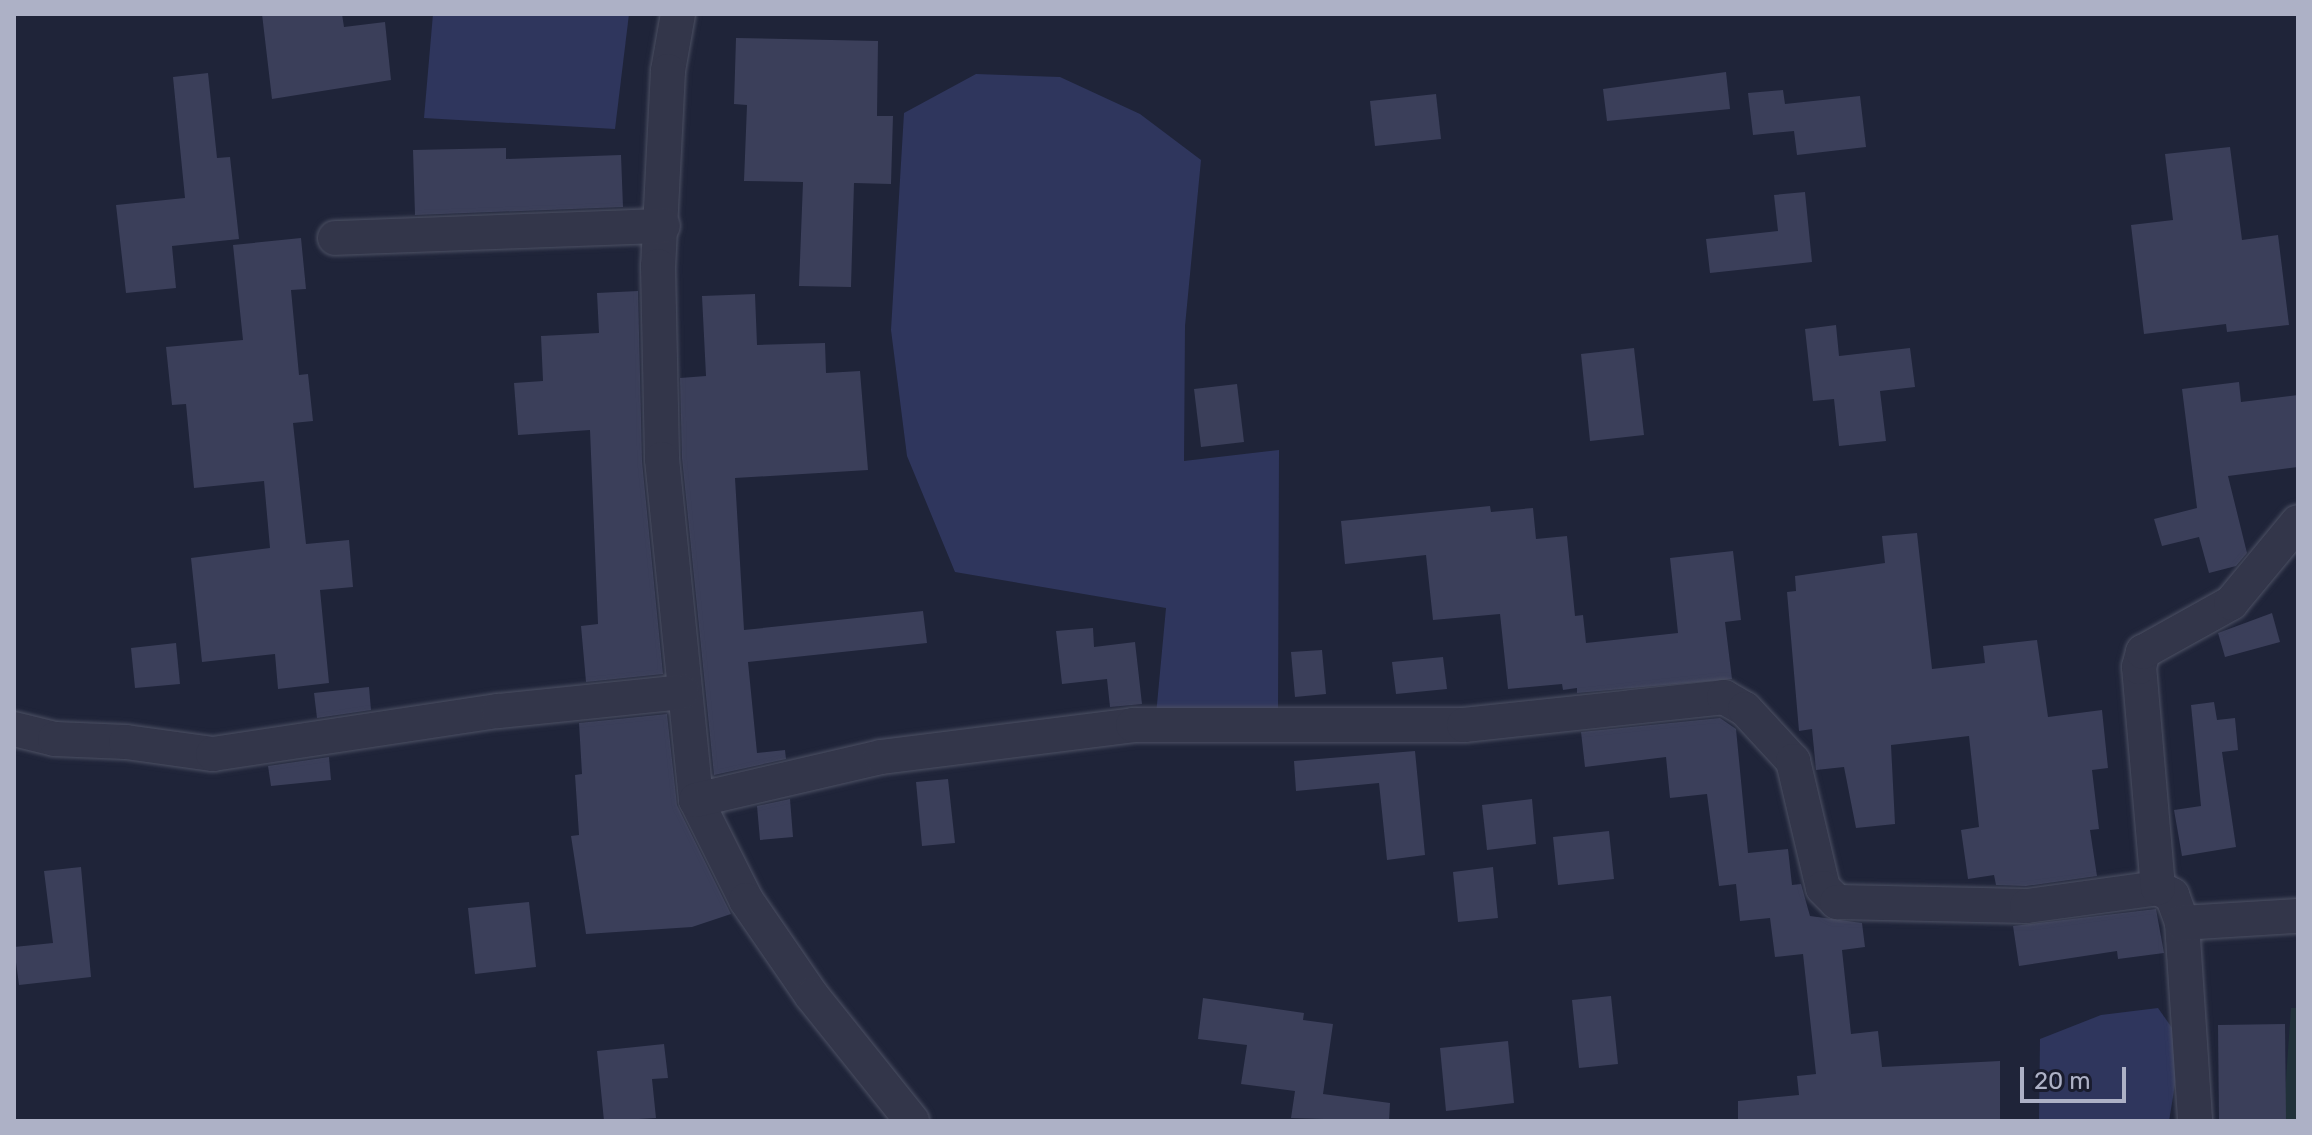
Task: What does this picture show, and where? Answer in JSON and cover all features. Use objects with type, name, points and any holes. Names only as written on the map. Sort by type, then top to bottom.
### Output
[{"type":"street","points":[[678,14],[668,71],[663,226],[658,266],[662,459],[682,692],[696,800],[746,900],[812,996],[912,1121]]},
{"type":"street","points":[[335,238],[663,226]]},
{"type":"street","points":[[2158,888],[2139,667],[2143,652],[2231,603],[2298,522]]},
{"type":"street","points":[[14,729],[55,739],[126,742],[213,754],[499,711],[682,692]]},
{"type":"street","points":[[696,800],[881,757],[1133,725],[1464,725],[1724,697],[1745,709],[1793,761],[1823,888],[1837,902],[2027,906],[2158,888],[2172,895],[2182,923],[2195,1121]]},
{"type":"street","points":[[2182,923],[2298,916]]},
{"type":"shaded area","points":[[2291,1008],[2298,1008],[2298,1121],[2283,1121]]},
{"type":"water","points":[[433,14],[629,14],[615,129],[424,118]]},
{"type":"water","points":[[976,74],[1060,77],[1140,114],[1201,160],[1185,326],[1184,461],[1279,450],[1278,713],[1156,715],[1166,608],[955,572],[907,456],[891,330],[904,113]]},
{"type":"water","points":[[2158,1008],[2182,1042],[2169,1121],[2039,1121],[2040,1039],[2101,1015]]},
{"type":"building","points":[[262,14],[342,14],[344,27],[385,22],[391,80],[272,99]]},
{"type":"building","points":[[736,38],[878,41],[877,116],[893,116],[891,184],[854,183],[851,287],[799,286],[803,182],[744,181],[747,105],[734,104]]},
{"type":"building","points":[[1726,72],[1730,109],[1607,121],[1603,89]]},
{"type":"building","points":[[208,73],[217,158],[230,157],[239,239],[172,246],[176,288],[126,293],[116,205],[185,198],[173,77]]},
{"type":"building","points":[[1783,90],[1785,104],[1860,96],[1866,147],[1797,155],[1794,131],[1753,135],[1748,93]]},
{"type":"building","points":[[1436,94],[1441,139],[1375,146],[1370,101]]},
{"type":"building","points":[[2230,147],[2242,240],[2278,235],[2289,325],[2227,332],[2226,324],[2144,334],[2131,225],[2173,220],[2165,154]]},
{"type":"building","points":[[506,148],[506,159],[621,155],[623,207],[415,215],[413,150]]},
{"type":"building","points":[[1805,192],[1812,262],[1710,273],[1706,239],[1778,231],[1774,195]]},
{"type":"building","points":[[301,238],[306,289],[291,290],[299,375],[308,374],[313,421],[293,423],[306,544],[349,540],[353,587],[320,590],[329,683],[278,689],[275,654],[202,662],[191,558],[270,548],[264,481],[194,488],[186,404],[172,405],[166,347],[243,340],[233,245]]},
{"type":"building","points":[[638,291],[642,461],[663,674],[586,682],[581,626],[598,624],[590,430],[518,435],[514,383],[543,381],[541,336],[599,333],[597,293]]},
{"type":"building","points":[[755,294],[757,345],[825,343],[826,373],[860,371],[868,470],[735,478],[744,630],[923,611],[927,643],[748,662],[757,753],[785,750],[786,759],[714,775],[682,458],[680,378],[706,376],[702,296]]},
{"type":"building","points":[[1836,325],[1839,356],[1910,348],[1915,387],[1880,391],[1886,441],[1839,446],[1834,399],[1813,401],[1805,329]]},
{"type":"building","points":[[1634,348],[1644,435],[1590,441],[1581,354]]},
{"type":"building","points":[[2239,382],[2241,402],[2298,395],[2298,467],[2228,476],[2247,553],[2236,566],[2209,573],[2199,537],[2162,546],[2154,519],[2197,508],[2182,389]]},
{"type":"building","points":[[1237,384],[1244,442],[1201,447],[1194,389]]},
{"type":"building","points":[[1490,506],[1491,512],[1533,508],[1536,539],[1567,536],[1575,616],[1583,615],[1586,643],[1678,633],[1670,558],[1733,551],[1741,620],[1725,622],[1732,679],[1577,693],[1577,688],[1563,690],[1562,684],[1508,689],[1500,614],[1433,620],[1426,555],[1345,564],[1341,521]]},
{"type":"building","points":[[1917,533],[1932,669],[1985,663],[1983,646],[2037,640],[2048,717],[2102,710],[2108,768],[2092,770],[2099,829],[2090,830],[2097,876],[2026,886],[1996,885],[1994,875],[1968,879],[1961,830],[1979,827],[1969,736],[1891,745],[1895,824],[1856,828],[1844,767],[1816,770],[1812,729],[1799,731],[1787,592],[1796,591],[1795,576],[1885,563],[1882,536]]},
{"type":"building","points":[[2272,613],[2280,642],[2225,657],[2218,633]]},
{"type":"building","points":[[1093,628],[1094,647],[1135,642],[1142,704],[1110,707],[1107,679],[1062,684],[1056,631]]},
{"type":"building","points":[[176,643],[180,684],[135,688],[131,648]]},
{"type":"building","points":[[1322,650],[1326,694],[1295,697],[1291,652]]},
{"type":"building","points":[[1443,657],[1447,689],[1396,694],[1392,662]]},
{"type":"building","points":[[369,687],[371,710],[317,718],[314,693]]},
{"type":"building","points":[[2214,702],[2217,720],[2235,718],[2238,750],[2222,752],[2236,847],[2182,856],[2174,810],[2201,806],[2191,705]]},
{"type":"building","points":[[667,714],[677,805],[731,914],[692,927],[586,934],[571,836],[579,835],[575,775],[582,774],[579,723]]},
{"type":"building","points":[[1720,718],[1736,729],[1748,853],[1788,849],[1792,885],[1801,884],[1810,916],[1862,923],[1865,947],[1842,950],[1851,1034],[1878,1031],[1882,1067],[2000,1061],[2000,1121],[1738,1121],[1738,1101],[1799,1095],[1797,1076],[1816,1074],[1803,954],[1775,957],[1770,918],[1740,921],[1736,884],[1719,886],[1707,794],[1670,798],[1666,757],[1585,767],[1581,732]]},
{"type":"building","points":[[1415,751],[1425,855],[1387,860],[1379,783],[1296,791],[1294,761]]},
{"type":"building","points":[[329,757],[331,780],[271,786],[268,766]]},
{"type":"building","points":[[948,779],[955,843],[922,846],[916,782]]},
{"type":"building","points":[[790,799],[793,837],[760,840],[757,806]]},
{"type":"building","points":[[1532,799],[1536,844],[1487,850],[1482,805]]},
{"type":"building","points":[[1609,831],[1614,879],[1558,885],[1553,837]]},
{"type":"building","points":[[81,867],[91,977],[19,985],[14,947],[53,943],[44,871]]},
{"type":"building","points":[[1493,867],[1498,918],[1458,922],[1453,872]]},
{"type":"building","points":[[529,902],[536,967],[475,974],[468,908]]},
{"type":"building","points":[[2156,909],[2164,953],[2118,959],[2117,951],[2019,966],[2013,926]]},
{"type":"building","points":[[1611,996],[1618,1064],[1579,1068],[1572,1000]]},
{"type":"building","points":[[1203,998],[1304,1013],[1303,1020],[1333,1024],[1323,1094],[1390,1103],[1389,1121],[1291,1118],[1295,1091],[1241,1084],[1247,1045],[1198,1039]]},
{"type":"building","points":[[2285,1024],[2286,1121],[2219,1121],[2218,1025]]},
{"type":"building","points":[[1508,1041],[1514,1103],[1446,1111],[1440,1048]]},
{"type":"building","points":[[664,1044],[668,1078],[652,1079],[656,1118],[604,1121],[597,1051]]}]
